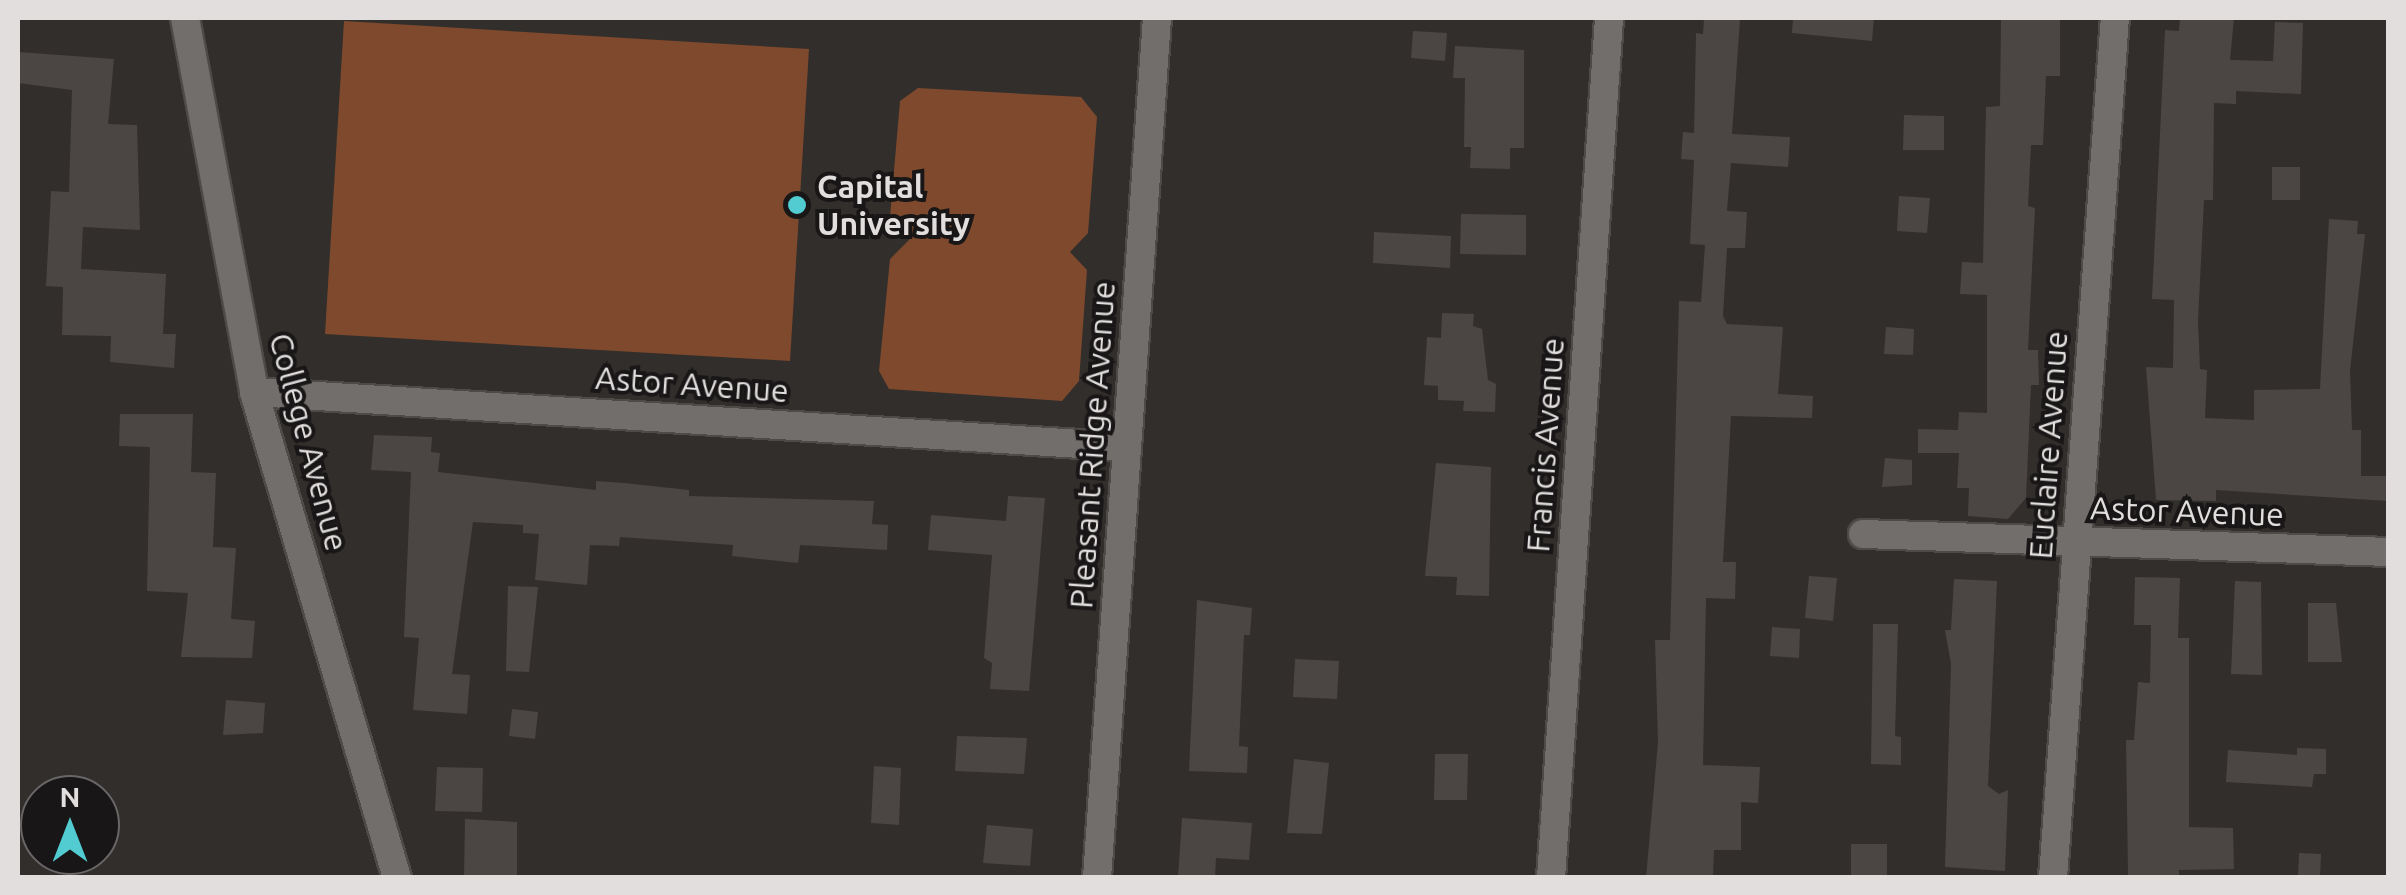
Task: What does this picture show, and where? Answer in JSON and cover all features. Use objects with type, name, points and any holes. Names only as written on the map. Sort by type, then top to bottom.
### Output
[{"type":"street","name":"College Avenue","points":[[184,18],[254,392],[398,878]]},
{"type":"street","name":"Pleasant Ridge Avenue","points":[[1097,878],[1157,18]]},
{"type":"street","name":"Francis Avenue","points":[[1551,878],[1609,18]]},
{"type":"street","name":"Euclaire Avenue","points":[[2053,878],[2114,18]]},
{"type":"street","name":"Astor Avenue","points":[[254,392],[1127,448]]},
{"type":"street","name":"Astor Avenue","points":[[1863,534],[2388,552]]},
{"type":"shaded area","points":[[344,21],[809,49],[790,361],[325,334]]},
{"type":"shaded area","points":[[918,88],[1081,97],[1097,117],[1088,233],[1070,252],[1087,270],[1079,381],[1062,401],[889,389],[879,371],[890,259],[911,238],[890,217],[900,101]]},
{"type":"building","points":[[1704,18],[1740,20],[1732,134],[1790,137],[1788,167],[1731,163],[1727,211],[1747,212],[1745,248],[1727,248],[1723,316],[1727,324],[1783,327],[1778,394],[1813,396],[1812,418],[1731,416],[1723,562],[1736,562],[1735,599],[1706,598],[1703,765],[1760,767],[1758,803],[1741,802],[1741,850],[1714,850],[1713,878],[1646,878],[1658,742],[1655,640],[1670,640],[1679,301],[1701,302],[1705,245],[1690,244],[1694,160],[1681,159],[1683,132],[1694,133],[1696,33],[1703,34]]},
{"type":"building","points":[[1793,18],[1874,18],[1872,41],[1792,33]]},
{"type":"building","points":[[2001,18],[2060,18],[2060,76],[2046,76],[2043,145],[2031,145],[2028,206],[2035,208],[2028,350],[2038,350],[2039,385],[2031,385],[2026,498],[2008,519],[1968,516],[1969,488],[1957,488],[1959,453],[1918,453],[1918,429],[1958,430],[1959,412],[1987,413],[1987,295],[1960,294],[1962,262],[1983,263],[1986,107],[2000,106]]},
{"type":"building","points":[[2180,18],[2234,18],[2230,60],[2273,61],[2275,22],[2303,23],[2301,94],[2236,91],[2236,104],[2214,103],[2213,200],[2204,200],[2198,321],[2200,369],[2207,370],[2205,418],[2254,420],[2254,390],[2320,389],[2329,219],[2358,221],[2357,234],[2365,234],[2350,371],[2352,430],[2361,430],[2361,476],[2388,476],[2388,501],[2216,490],[2216,501],[2156,500],[2146,367],[2173,368],[2174,300],[2152,299],[2165,30],[2179,31]]},
{"type":"building","points":[[1413,31],[1447,33],[1445,61],[1411,58]]},
{"type":"building","points":[[1455,46],[1524,50],[1524,148],[1510,148],[1510,169],[1470,168],[1471,147],[1464,147],[1465,78],[1453,78]]},
{"type":"building","points":[[18,52],[114,59],[108,124],[137,125],[140,230],[83,227],[81,269],[166,274],[163,334],[176,334],[174,368],[110,362],[111,336],[62,335],[63,287],[46,286],[51,191],[69,192],[72,90],[18,83]]},
{"type":"building","points":[[1904,115],[1944,116],[1944,150],[1903,150]]},
{"type":"building","points":[[2272,167],[2300,167],[2300,200],[2272,200]]},
{"type":"building","points":[[1899,196],[1930,198],[1927,233],[1897,231]]},
{"type":"building","points":[[1461,214],[1526,215],[1526,255],[1460,254]]},
{"type":"building","points":[[1374,232],[1451,236],[1450,268],[1373,263]]},
{"type":"building","points":[[1442,313],[1474,314],[1473,326],[1482,329],[1488,380],[1496,384],[1495,412],[1463,411],[1464,401],[1438,400],[1438,386],[1424,385],[1427,337],[1441,338]]},
{"type":"building","points":[[1886,327],[1914,329],[1913,355],[1884,354]]},
{"type":"building","points":[[120,414],[193,414],[191,472],[216,473],[213,547],[236,548],[231,619],[255,621],[252,658],[181,657],[188,593],[147,591],[150,447],[119,446]]},
{"type":"building","points":[[374,435],[432,437],[431,452],[440,453],[438,472],[596,490],[596,481],[689,490],[689,496],[874,501],[872,524],[888,525],[887,550],[800,545],[798,563],[732,556],[733,545],[620,537],[619,546],[590,545],[587,585],[535,580],[539,534],[523,533],[523,525],[473,522],[452,674],[470,675],[467,714],[413,710],[419,638],[404,637],[411,472],[371,470]]},
{"type":"building","points":[[1885,458],[1912,460],[1912,485],[1882,487]]},
{"type":"building","points":[[1436,463],[1491,467],[1489,596],[1456,595],[1457,577],[1425,576]]},
{"type":"building","points":[[1008,496],[1045,498],[1029,691],[990,689],[992,663],[984,658],[992,555],[928,550],[931,515],[1006,521]]},
{"type":"building","points":[[1809,576],[1837,578],[1833,621],[1805,618]]},
{"type":"building","points":[[2135,577],[2180,578],[2178,638],[2189,638],[2189,827],[2233,828],[2234,869],[2179,870],[2179,877],[2128,875],[2126,740],[2134,740],[2138,682],[2150,683],[2151,625],[2134,625]]},
{"type":"building","points":[[1954,579],[1997,581],[1988,786],[1999,794],[2008,790],[2005,871],[1945,867],[1951,664],[1945,630],[1951,630]]},
{"type":"building","points":[[2235,581],[2261,582],[2262,675],[2231,674]]},
{"type":"building","points":[[508,586],[538,587],[529,672],[506,671]]},
{"type":"building","points":[[1197,600],[1252,608],[1250,635],[1244,635],[1239,746],[1248,747],[1247,773],[1189,771]]},
{"type":"building","points":[[2308,603],[2336,603],[2342,662],[2308,662]]},
{"type":"building","points":[[1873,624],[1898,624],[1895,736],[1901,737],[1901,765],[1871,764]]},
{"type":"building","points":[[1772,627],[1800,629],[1799,658],[1770,656]]},
{"type":"building","points":[[1295,659],[1339,661],[1337,699],[1293,697]]},
{"type":"building","points":[[226,700],[265,703],[263,733],[223,735]]},
{"type":"building","points":[[512,709],[538,712],[535,739],[509,736]]},
{"type":"building","points":[[957,736],[1027,738],[1024,774],[955,771]]},
{"type":"building","points":[[2297,748],[2326,749],[2326,774],[2314,774],[2312,787],[2226,782],[2228,750],[2297,755]]},
{"type":"building","points":[[1435,754],[1468,754],[1467,800],[1434,800]]},
{"type":"building","points":[[1294,759],[1329,763],[1322,834],[1287,833]]},
{"type":"building","points":[[874,766],[901,768],[899,825],[871,823]]},
{"type":"building","points":[[437,767],[483,768],[482,812],[435,811]]},
{"type":"building","points":[[1182,818],[1252,823],[1249,860],[1216,858],[1215,878],[1178,878]]},
{"type":"building","points":[[465,819],[517,822],[517,878],[464,878]]},
{"type":"building","points":[[987,825],[1033,829],[1030,866],[983,863]]},
{"type":"building","points":[[1851,844],[1887,844],[1887,878],[1851,878]]},
{"type":"building","points":[[2299,853],[2321,854],[2320,878],[2298,878]]},
{"type":"place","name":"Capital University","points":[[797,205]]}]
